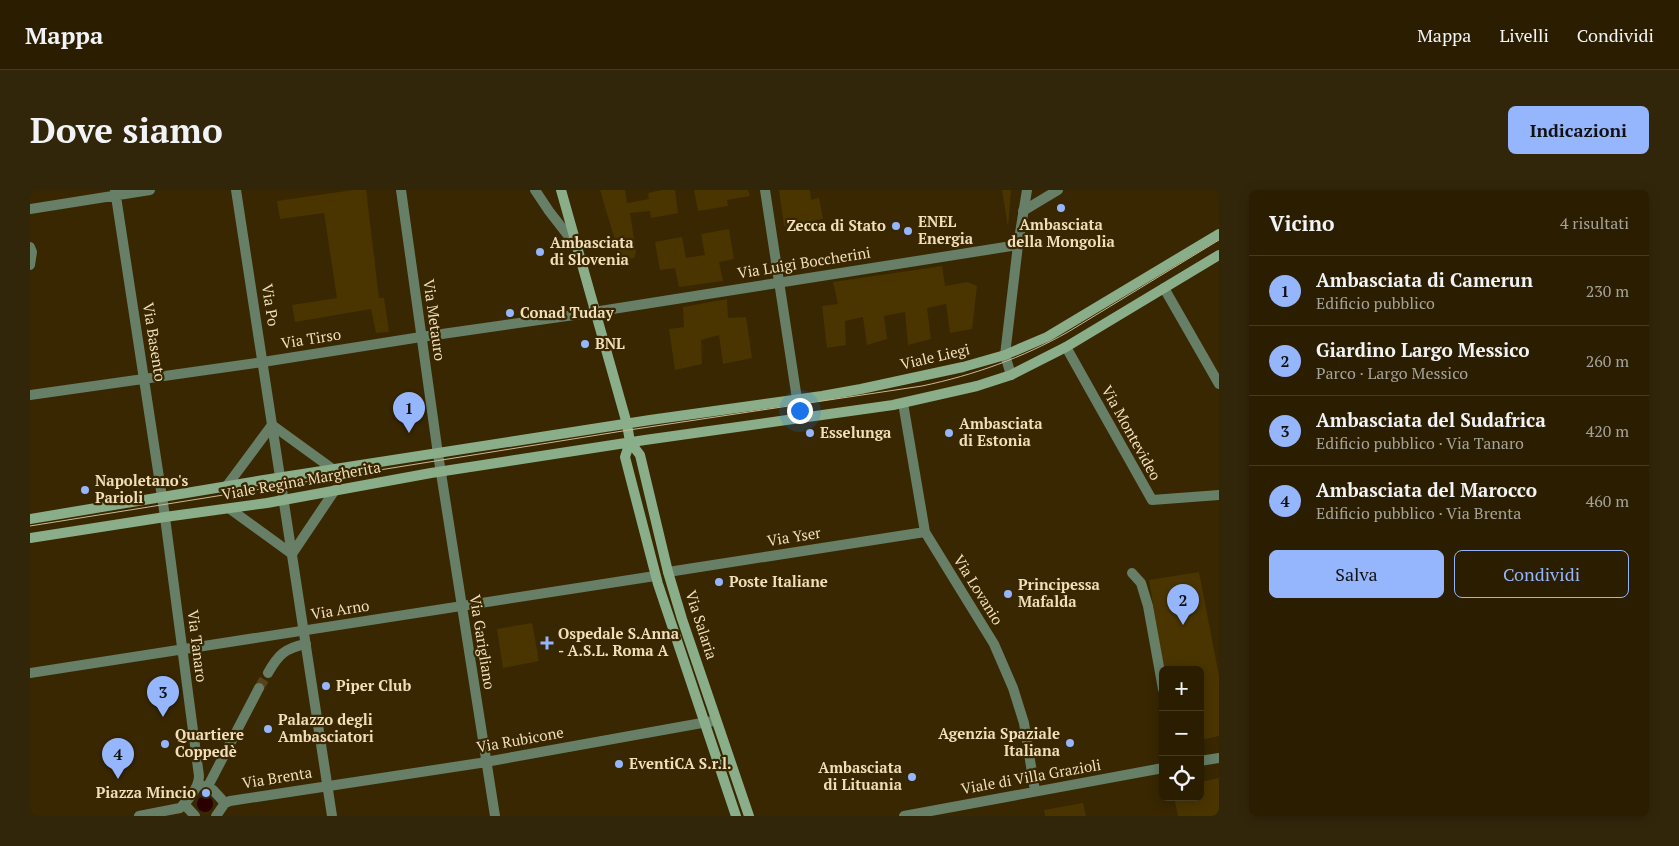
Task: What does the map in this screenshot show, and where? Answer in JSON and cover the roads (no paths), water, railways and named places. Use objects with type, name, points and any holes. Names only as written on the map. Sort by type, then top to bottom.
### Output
[{"type":"main road","name":"Via Salaria","points":[[561,190],[627,424],[630,442],[625,457],[655,576],[736,816]]},
{"type":"main road","name":"Viale Liegi","points":[[627,424],[861,389],[934,374],[1006,355],[1055,332],[1219,234]]},
{"type":"main road","points":[[630,442],[903,403],[976,386],[1011,374],[1066,347],[1219,255]]},
{"type":"main road","name":"Viale Regina Margherita","points":[[30,519],[627,424]]},
{"type":"main road","name":"Via Salaria","points":[[630,442],[640,455],[668,572],[682,619],[749,816]]},
{"type":"main road","name":"Viale Regina Margherita","points":[[30,538],[165,516],[230,509],[441,472],[630,442]]},
{"type":"street","points":[[30,209],[116,193],[150,190]]},
{"type":"street","name":"Via Po","points":[[236,190],[264,362],[283,500],[305,631],[332,816]]},
{"type":"street","name":"Via Metauro","points":[[401,190],[438,454]]},
{"type":"street","points":[[535,190],[577,247]]},
{"type":"street","points":[[765,190],[797,399]]},
{"type":"street","points":[[1011,374],[1006,355],[1018,245],[1027,190]]},
{"type":"street","points":[[1023,211],[1058,190]]},
{"type":"street","name":"Via Basento","points":[[116,193],[162,498]]},
{"type":"street","name":"Via Luigi Boccherini","points":[[596,312],[1018,245]]},
{"type":"street","points":[[30,248],[32,252],[30,265]]},
{"type":"street","points":[[1164,288],[1219,384]]},
{"type":"street","name":"Via Tirso","points":[[30,395],[596,312]]},
{"type":"street","name":"Via Montevideo","points":[[1066,347],[1152,500],[1219,495]]},
{"type":"street","name":"Via Lovanio","points":[[903,403],[925,532],[994,644],[1013,688],[1024,722],[1035,792]]},
{"type":"street","points":[[226,487],[272,425],[334,470]]},
{"type":"street","points":[[438,454],[441,472]]},
{"type":"street","name":"Via Garigliano","points":[[441,472],[495,816]]},
{"type":"street","points":[[230,509],[292,554],[335,490]]},
{"type":"street","points":[[162,498],[165,516]]},
{"type":"street","name":"Via Tanaro","points":[[165,516],[201,784]]},
{"type":"street","name":"Via Yser","points":[[668,572],[925,532]]},
{"type":"street","points":[[1132,574],[1141,583],[1148,606],[1159,667]]},
{"type":"street","name":"Via Arno","points":[[30,673],[655,576]]},
{"type":"street","points":[[268,673],[282,652],[306,644]]},
{"type":"street","points":[[140,816],[181,806],[201,784],[259,688]]},
{"type":"street","name":"Via Rubicone","points":[[328,786],[486,762],[717,720]]},
{"type":"street","points":[[1204,760],[1219,758]]},
{"type":"street","name":"Viale di Villa Grazioli","points":[[904,816],[1159,769]]},
{"type":"street","points":[[201,784],[228,802],[216,816]]},
{"type":"street","name":"Via Brenta","points":[[228,802],[328,786]]},
{"type":"street","points":[[181,806],[195,816]]},
{"type":"tunnel","points":[[259,688],[268,673]]},
{"type":"tram line","points":[[30,526],[941,382],[997,365],[1051,341],[1219,240]]},
{"type":"place","name":"Ambasciata della Mongolia","points":[[1061,208]]},
{"type":"place","name":"Zecca di Stato","points":[[896,226]]},
{"type":"place","name":"ENEL Energia","points":[[908,231]]},
{"type":"place","name":"Ambasciata di Slovenia","points":[[540,252]]},
{"type":"place","name":"Conad Tuday","points":[[510,313]]},
{"type":"place","name":"BNL","points":[[585,344]]},
{"type":"place","name":"Ambasciata di Camerun","points":[[409,433]]},
{"type":"place","name":"Esselunga","points":[[810,433]]},
{"type":"place","name":"Ambasciata di Estonia","points":[[949,433]]},
{"type":"place","name":"Napoletano's Parioli","points":[[85,490]]},
{"type":"place","name":"Poste Italiane","points":[[719,582]]},
{"type":"place","name":"Principessa Mafalda","points":[[1008,594]]},
{"type":"place","name":"Giardino Largo Messico","points":[[1183,625]]},
{"type":"place","name":"Ospedale S.Anna - A.S.L. Roma A","points":[[547,643]]},
{"type":"place","name":"Piper Club","points":[[326,686]]},
{"type":"place","name":"Ambasciata del Sudafrica","points":[[163,717]]},
{"type":"place","name":"Palazzo degli Ambasciatori","points":[[268,729]]},
{"type":"place","name":"Agenzia Spaziale Italiana","points":[[1070,743]]},
{"type":"place","name":"Quartiere Coppedè","points":[[165,744]]},
{"type":"place","name":"EventiCA S.r.l.","points":[[619,764]]},
{"type":"place","name":"Ambasciata di Lituania","points":[[912,777]]},
{"type":"place","name":"Ambasciata del Marocco","points":[[118,779]]},
{"type":"place","name":"Piazza Mincio","points":[[206,793]]}]
